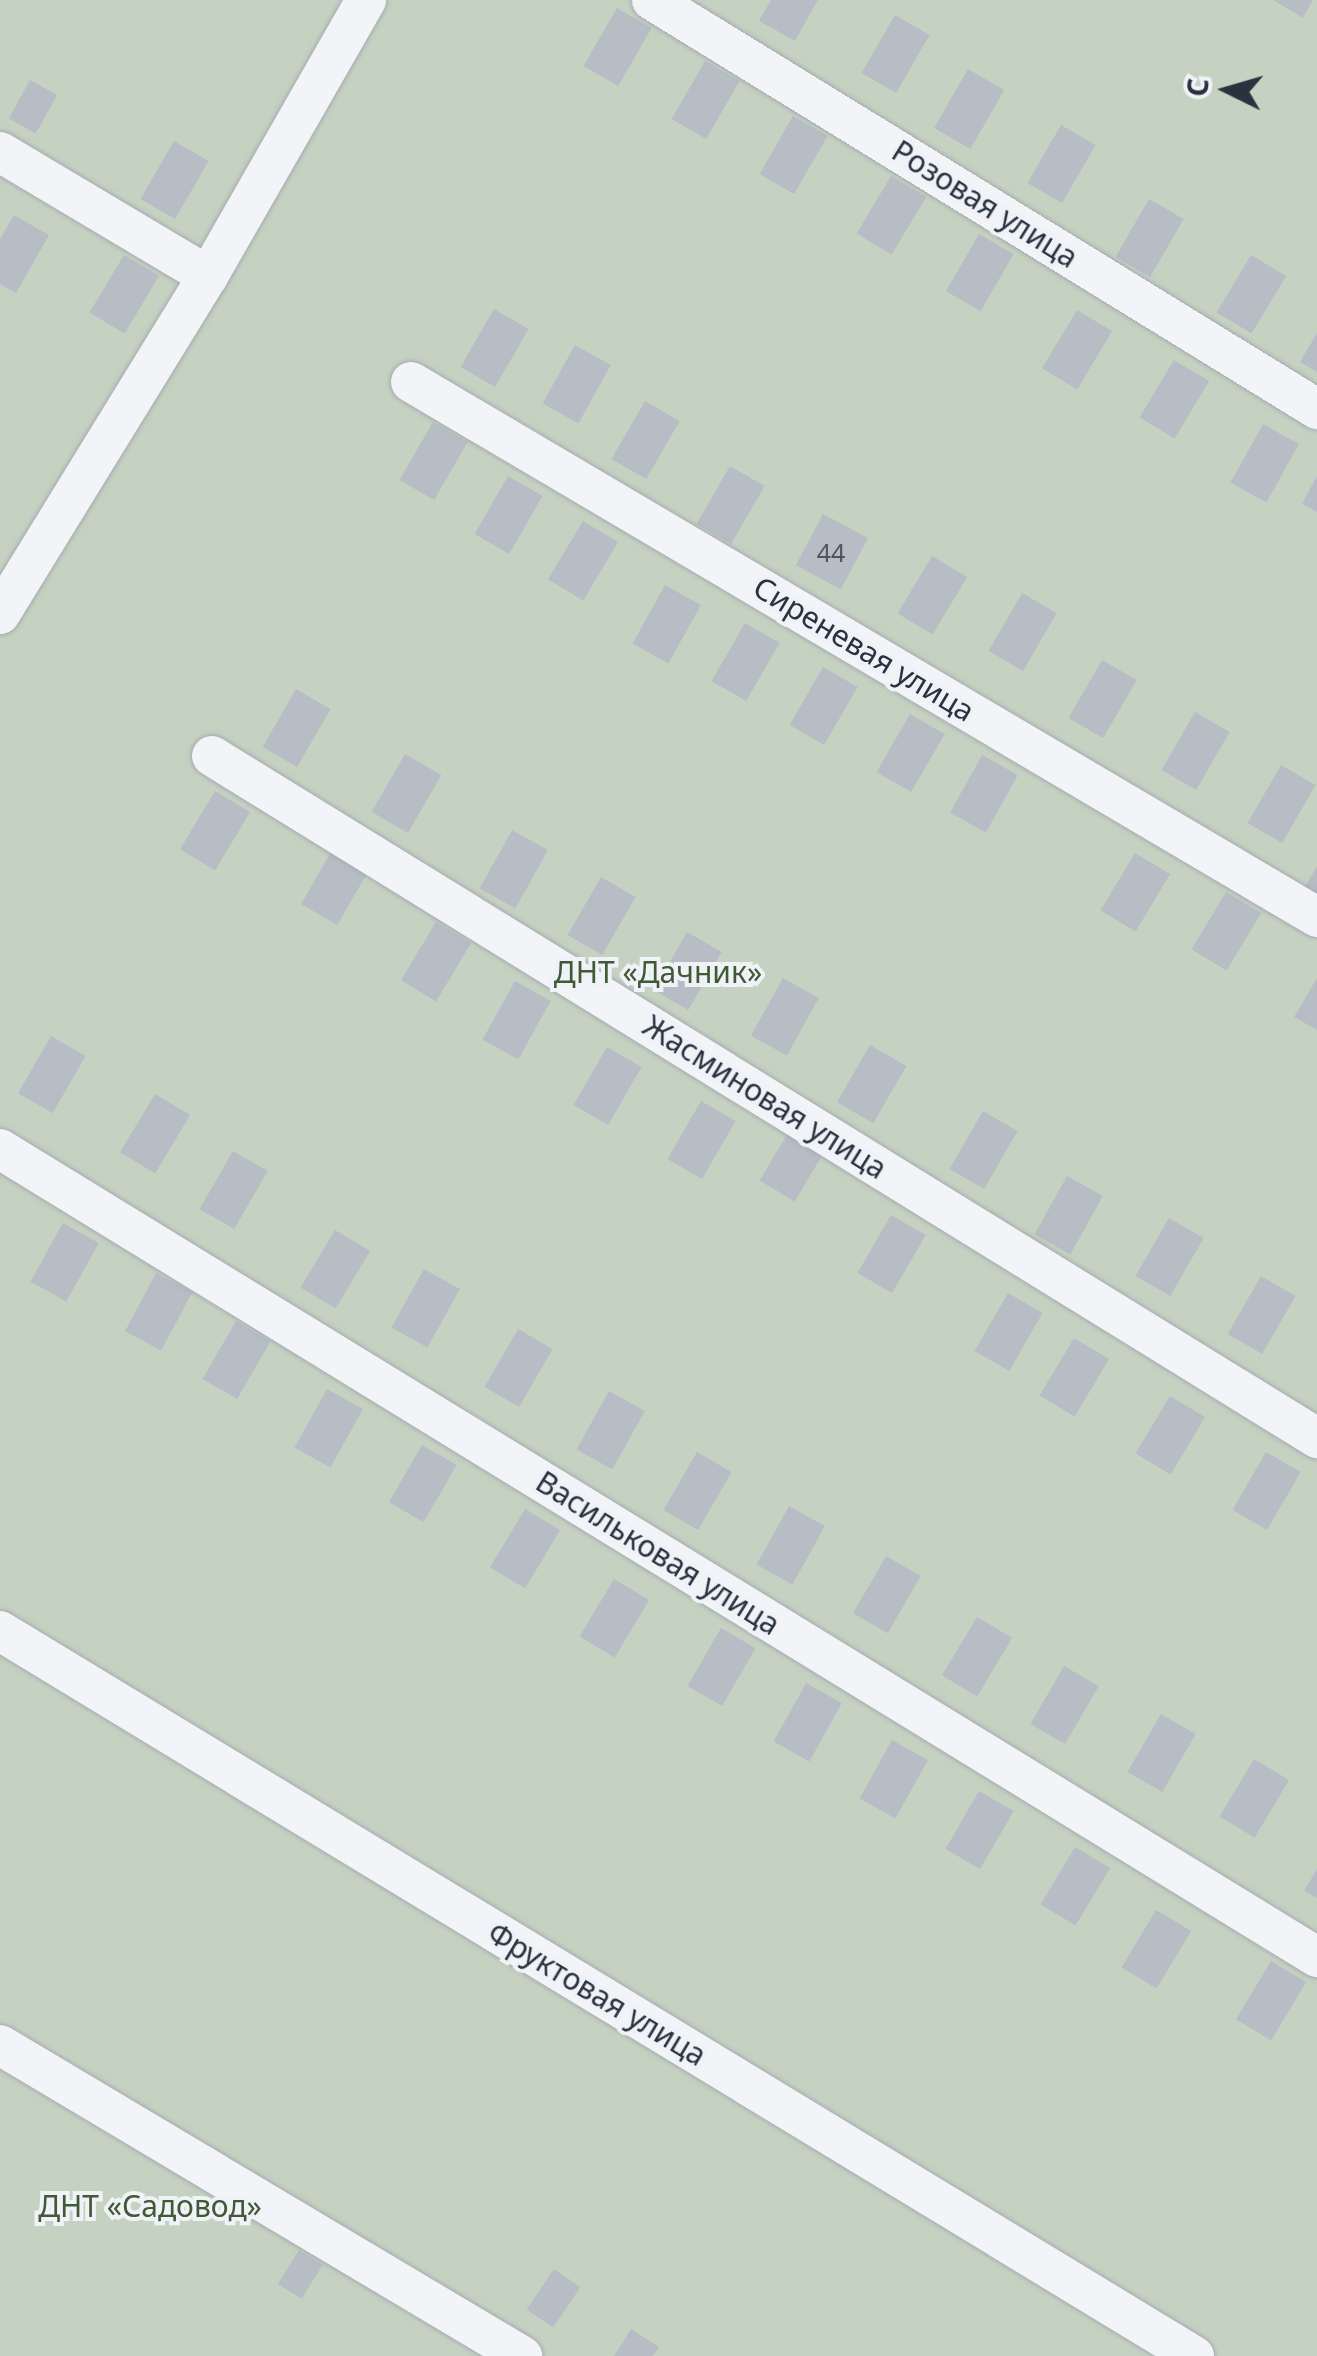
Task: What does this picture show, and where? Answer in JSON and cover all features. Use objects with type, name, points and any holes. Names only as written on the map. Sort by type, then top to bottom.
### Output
[{"type":"street","points":[[0,614],[208,276],[366,0]]},
{"type":"street","name":"Розовая улица","points":[[652,0],[1317,409]]},
{"type":"street","points":[[0,152],[208,276]]},
{"type":"street","name":"Сиреневая улица","points":[[411,382],[1317,917]]},
{"type":"street","name":"Жасминовая улица","points":[[212,756],[1317,1438]]},
{"type":"street","name":"Васильковая улица","points":[[0,1149],[1317,1957]]},
{"type":"street","name":"Фруктовая улица","points":[[0,1631],[1194,2356]]},
{"type":"street","points":[[0,2045],[522,2356]]},
{"type":"green space","name":"ДНТ «Дачник»","points":[[0,0],[1317,0],[1317,2356],[0,2356]]},
{"type":"building","points":[[771,0],[818,0],[795,41],[759,21]]},
{"type":"building","points":[[1273,0],[1313,0],[1303,18]]},
{"type":"building","points":[[617,8],[652,28],[618,86],[584,66]]},
{"type":"building","points":[[895,15],[930,35],[896,93],[862,73]]},
{"type":"building","points":[[705,61],[740,81],[706,139],[672,119]]},
{"type":"building","points":[[968,69],[1004,90],[970,149],[934,128]]},
{"type":"building","points":[[30,80],[57,95],[36,134],[9,118]]},
{"type":"building","points":[[793,116],[828,136],[794,194],[760,174]]},
{"type":"building","points":[[1061,125],[1096,145],[1062,203],[1028,183]]},
{"type":"building","points":[[174,141],[209,161],[175,219],[140,199]]},
{"type":"building","points":[[891,176],[926,197],[892,255],[856,233]]},
{"type":"building","points":[[1149,199],[1184,219],[1150,277],[1116,257]]},
{"type":"building","points":[[14,215],[49,235],[16,293],[0,284],[0,239]]},
{"type":"building","points":[[979,234],[1014,254],[981,311],[946,291]]},
{"type":"building","points":[[124,255],[159,276],[125,334],[89,312]]},
{"type":"building","points":[[1251,255],[1286,276],[1252,334],[1216,312]]},
{"type":"building","points":[[494,309],[529,329],[495,387],[460,367]]},
{"type":"building","points":[[1077,310],[1112,331],[1077,389],[1042,368]]},
{"type":"building","points":[[1317,333],[1317,372],[1300,362]]},
{"type":"building","points":[[575,345],[611,365],[578,423],[543,404]]},
{"type":"building","points":[[1174,360],[1209,381],[1175,439],[1139,417]]},
{"type":"building","points":[[645,401],[680,421],[646,479],[612,459]]},
{"type":"building","points":[[433,422],[468,442],[434,500],[400,480]]},
{"type":"building","points":[[1263,424],[1299,444],[1266,502],[1231,483]]},
{"type":"building","points":[[730,466],[765,486],[731,544],[696,524]]},
{"type":"building","points":[[508,476],[543,496],[509,554],[475,534]]},
{"type":"building","points":[[1317,476],[1317,512],[1302,504]]},
{"type":"building","points":[[823,514],[868,538],[841,589],[796,565]]},
{"type":"building","points":[[583,521],[618,542],[583,600],[548,579]]},
{"type":"building","points":[[932,556],[967,577],[933,635],[897,613]]},
{"type":"building","points":[[665,585],[701,605],[668,663],[633,644]]},
{"type":"building","points":[[1022,593],[1057,613],[1023,671],[988,651]]},
{"type":"building","points":[[745,623],[780,643],[746,701],[712,681]]},
{"type":"building","points":[[1102,660],[1137,680],[1103,738],[1068,718]]},
{"type":"building","points":[[823,667],[858,687],[824,745],[790,725]]},
{"type":"building","points":[[296,689],[331,709],[297,767],[262,747]]},
{"type":"building","points":[[1195,712],[1230,732],[1196,790],[1162,770]]},
{"type":"building","points":[[910,714],[945,734],[911,792],[876,772]]},
{"type":"building","points":[[405,754],[441,775],[408,833],[372,812]]},
{"type":"building","points":[[982,755],[1018,775],[986,833],[950,813]]},
{"type":"building","points":[[1281,765],[1316,785],[1282,843],[1248,823]]},
{"type":"building","points":[[215,791],[250,812],[215,870],[180,849]]},
{"type":"building","points":[[512,830],[548,850],[515,908],[480,889]]},
{"type":"building","points":[[335,845],[371,866],[337,925],[301,904]]},
{"type":"building","points":[[1135,853],[1170,874],[1136,932],[1100,910]]},
{"type":"building","points":[[1317,866],[1317,898],[1303,890]]},
{"type":"building","points":[[601,877],[636,897],[602,955],[568,935]]},
{"type":"building","points":[[1226,892],[1261,913],[1227,971],[1191,949]]},
{"type":"building","points":[[436,922],[471,943],[436,1001],[401,980]]},
{"type":"building","points":[[687,932],[722,952],[688,1010],[654,990]]},
{"type":"building","points":[[783,978],[819,998],[787,1056],[751,1036]]},
{"type":"building","points":[[1317,978],[1317,1030],[1294,1017]]},
{"type":"building","points":[[515,981],[551,1001],[518,1059],[483,1040]]},
{"type":"building","points":[[51,1036],[86,1056],[53,1113],[18,1093]]},
{"type":"building","points":[[870,1045],[906,1066],[873,1123],[837,1102]]},
{"type":"building","points":[[607,1047],[642,1067],[608,1125],[574,1105]]},
{"type":"building","points":[[155,1094],[190,1115],[155,1173],[120,1152]]},
{"type":"building","points":[[701,1101],[736,1121],[702,1179],[668,1159]]},
{"type":"building","points":[[983,1111],[1018,1131],[984,1189],[950,1169]]},
{"type":"building","points":[[794,1123],[829,1144],[795,1202],[759,1180]]},
{"type":"building","points":[[233,1151],[268,1171],[234,1229],[200,1209]]},
{"type":"building","points":[[1067,1176],[1103,1196],[1070,1254],[1035,1235]]},
{"type":"building","points":[[891,1215],[926,1235],[892,1293],[858,1273]]},
{"type":"building","points":[[1169,1218],[1204,1238],[1170,1296],[1136,1276]]},
{"type":"building","points":[[63,1223],[99,1243],[66,1301],[31,1282]]},
{"type":"building","points":[[335,1230],[370,1251],[336,1309],[300,1287]]},
{"type":"building","points":[[424,1269],[460,1289],[427,1347],[392,1328]]},
{"type":"building","points":[[156,1273],[192,1292],[161,1351],[125,1331]]},
{"type":"building","points":[[1261,1276],[1296,1296],[1262,1354],[1228,1334]]},
{"type":"building","points":[[1008,1293],[1043,1313],[1009,1371],[974,1351]]},
{"type":"building","points":[[236,1321],[271,1341],[237,1399],[203,1379]]},
{"type":"building","points":[[518,1329],[553,1349],[519,1407],[484,1387]]},
{"type":"building","points":[[1074,1338],[1109,1359],[1075,1417],[1039,1395]]},
{"type":"building","points":[[327,1389],[363,1409],[330,1467],[295,1448]]},
{"type":"building","points":[[609,1391],[645,1411],[612,1469],[577,1450]]},
{"type":"building","points":[[1170,1396],[1205,1417],[1171,1475],[1135,1453]]},
{"type":"building","points":[[422,1445],[457,1465],[424,1522],[389,1502]]},
{"type":"building","points":[[697,1452],[732,1472],[698,1530],[664,1510]]},
{"type":"building","points":[[1266,1452],[1301,1472],[1267,1530],[1232,1510]]},
{"type":"building","points":[[789,1506],[825,1526],[792,1584],[757,1565]]},
{"type":"building","points":[[525,1509],[560,1530],[525,1588],[490,1567]]},
{"type":"building","points":[[886,1556],[921,1576],[888,1633],[853,1613]]},
{"type":"building","points":[[614,1579],[649,1600],[615,1658],[579,1636]]},
{"type":"building","points":[[977,1617],[1012,1638],[977,1696],[942,1675]]},
{"type":"building","points":[[721,1628],[756,1648],[722,1706],[688,1686]]},
{"type":"building","points":[[1064,1666],[1099,1686],[1065,1744],[1030,1724]]},
{"type":"building","points":[[806,1683],[842,1703],[809,1761],[774,1742]]},
{"type":"building","points":[[1161,1714],[1196,1734],[1162,1792],[1128,1772]]},
{"type":"building","points":[[892,1740],[928,1760],[895,1818],[860,1799]]},
{"type":"building","points":[[1254,1759],[1289,1780],[1255,1838],[1219,1816]]},
{"type":"building","points":[[979,1791],[1014,1811],[980,1869],[946,1849]]},
{"type":"building","points":[[1075,1847],[1110,1868],[1076,1926],[1040,1904]]},
{"type":"building","points":[[1317,1869],[1317,1898],[1304,1891]]},
{"type":"building","points":[[1156,1910],[1191,1931],[1157,1989],[1121,1967]]},
{"type":"building","points":[[1271,1961],[1306,1982],[1271,2040],[1236,2019]]},
{"type":"building","points":[[299,2250],[323,2265],[302,2299],[278,2284]]},
{"type":"building","points":[[554,2269],[581,2287],[553,2328],[527,2310]]},
{"type":"building","points":[[631,2329],[659,2347],[653,2356],[614,2356]]},
{"type":"park label","name":"ДНТ «Садовод»","points":[[150,2206]]}]
